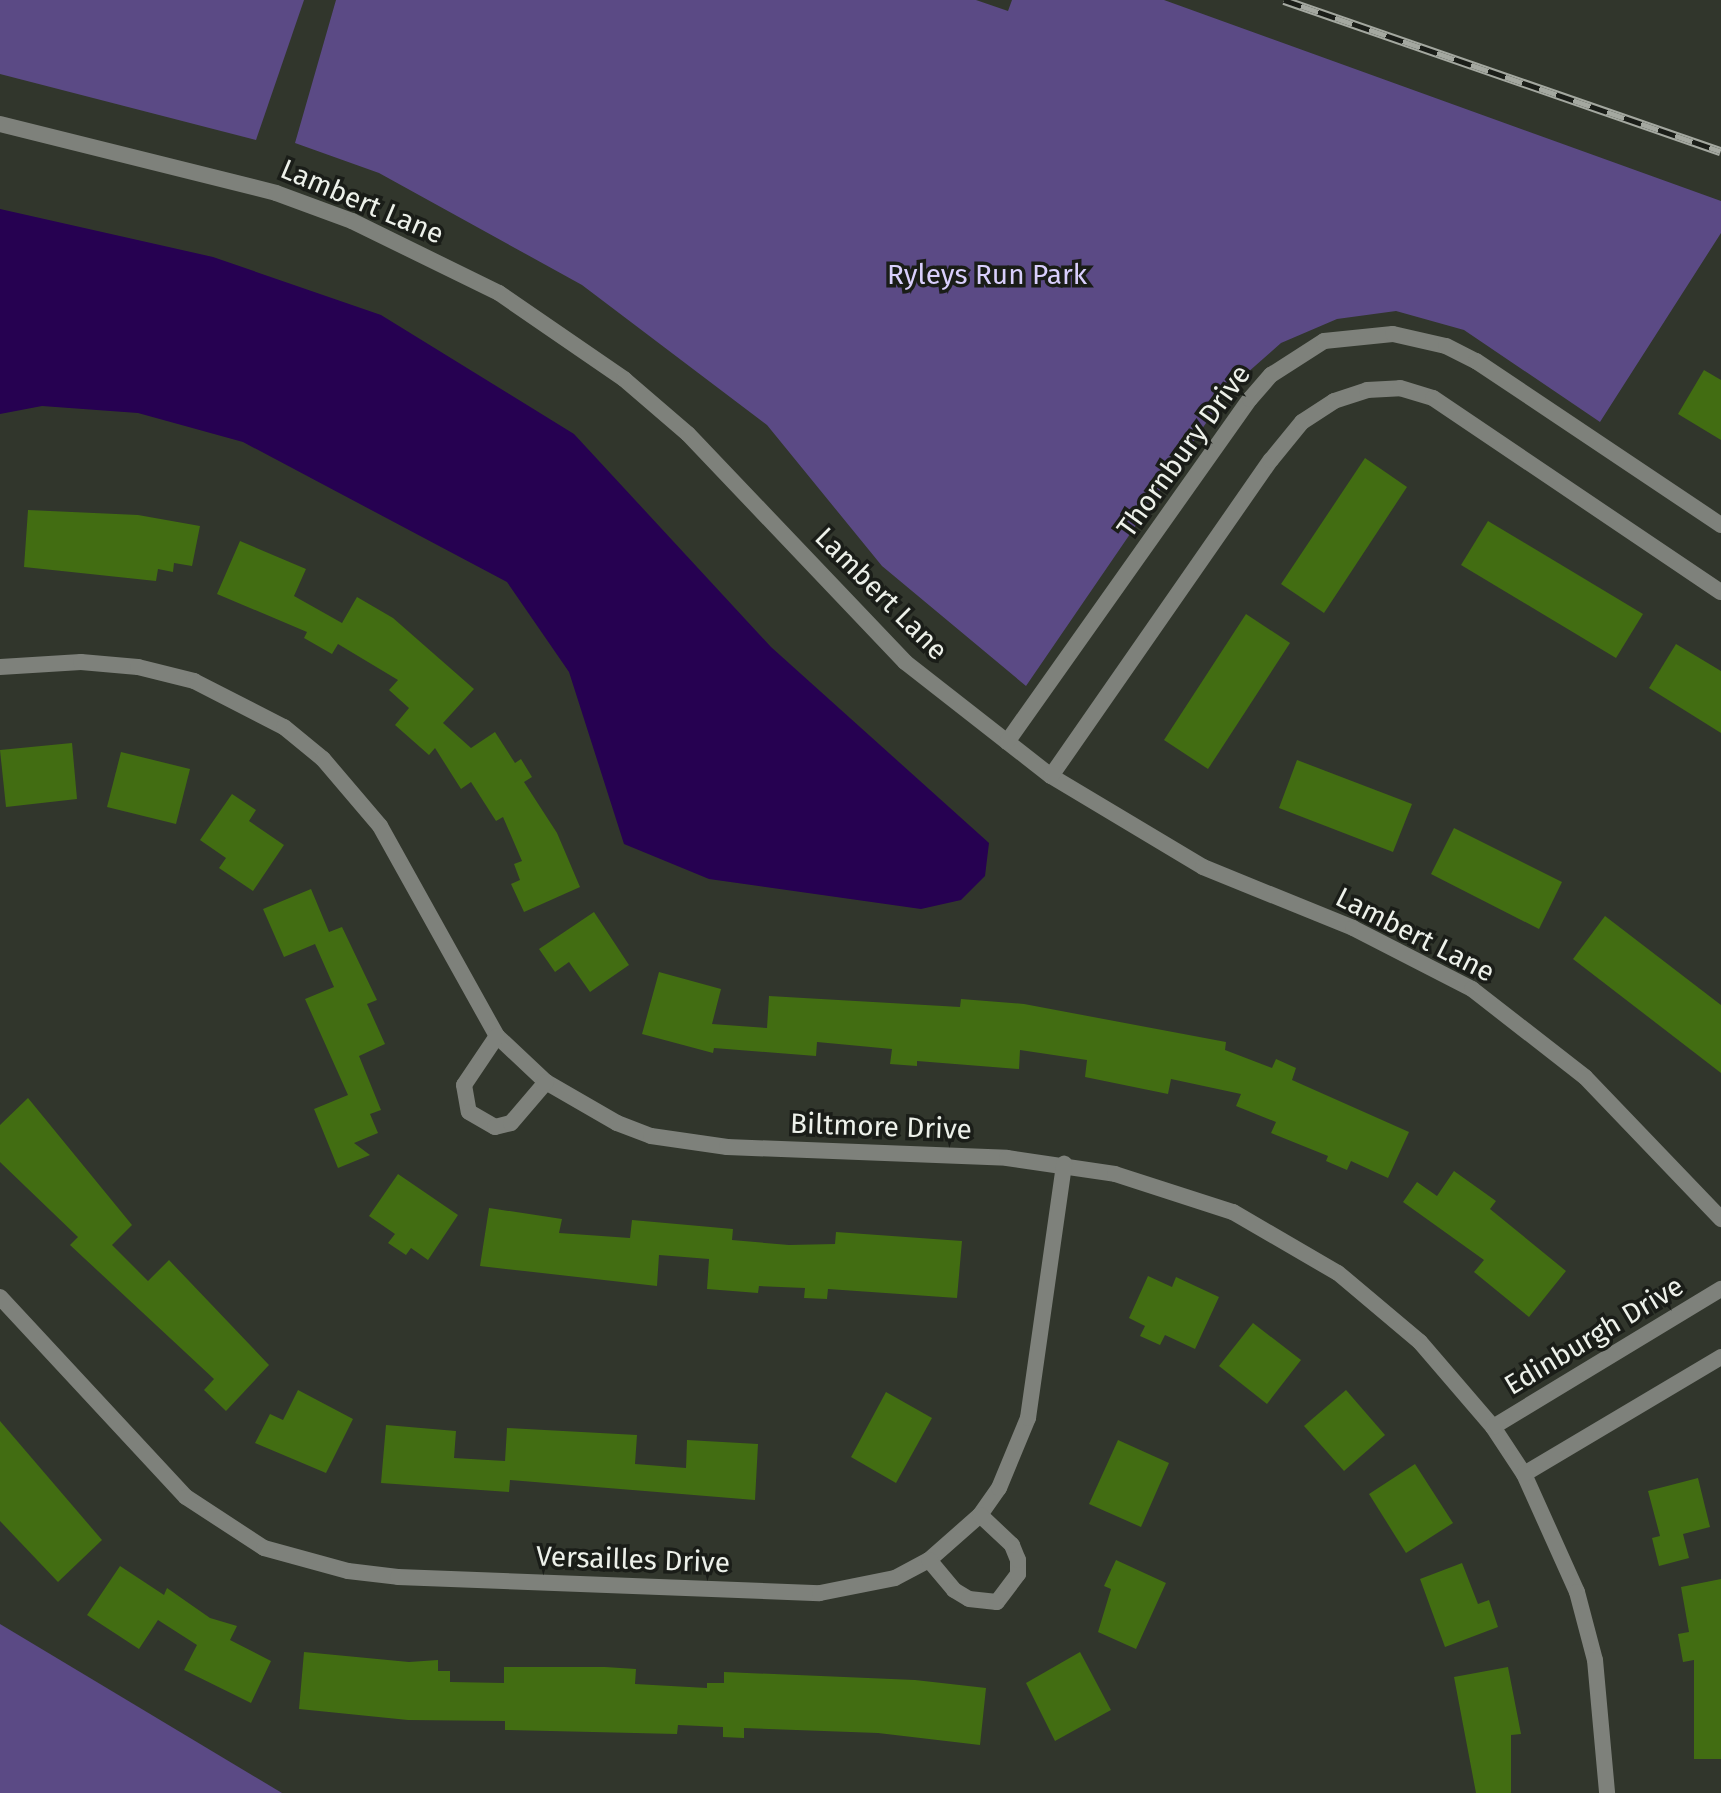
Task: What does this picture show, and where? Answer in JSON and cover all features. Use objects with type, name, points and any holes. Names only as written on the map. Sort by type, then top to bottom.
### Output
[{"type":"street","name":"Lambert Lane","points":[[0,124],[276,193],[352,221],[499,293],[624,379],[688,434],[905,662],[1051,776],[1203,867],[1353,928],[1472,989],[1585,1077],[1721,1219]]},
{"type":"street","name":"Thornbury Drive","points":[[1007,742],[1250,399],[1271,375],[1324,341],[1393,334],[1446,346],[1476,361],[1721,525]]},
{"type":"street","points":[[1051,776],[1271,460],[1302,422],[1334,401],[1367,390],[1400,388],[1433,398],[1721,592]]},
{"type":"street","name":"Biltmore Drive","points":[[0,667],[81,662],[138,667],[194,681],[284,727],[323,759],[380,826],[497,1036],[546,1082],[617,1123],[663,1138],[727,1147],[1064,1164],[1175,1189],[1286,1240],[1381,1305],[1493,1427],[1524,1474],[1577,1592],[1595,1660],[1607,1793]]},
{"type":"street","points":[[497,1036],[464,1085],[469,1112],[495,1127],[511,1123],[546,1082]]},
{"type":"street","name":"Versailles Drive","points":[[0,1297],[186,1497],[264,1548],[304,1562],[398,1577],[820,1593],[895,1578],[929,1560],[980,1515],[1015,1457],[1028,1418],[1064,1164]]},
{"type":"street","name":"Edinburgh Drive","points":[[1493,1427],[1721,1289]]},
{"type":"street","points":[[1524,1474],[1721,1357]]},
{"type":"street","points":[[929,1560],[954,1590],[969,1599],[997,1602],[1018,1574],[1018,1560],[1012,1545],[980,1515]]},
{"type":"green space","points":[[0,0],[304,0],[256,140],[0,74]]},
{"type":"green space","name":"Ryleys Run Park","points":[[336,0],[976,0],[1008,11],[1012,0],[1164,0],[1721,201],[1721,233],[1600,422],[1464,330],[1396,311],[1337,319],[1281,343],[1230,388],[1026,686],[882,566],[767,425],[582,285],[379,173],[295,143]]},
{"type":"green space","points":[[0,1624],[282,1793],[0,1793]]},
{"type":"shaded area","points":[[0,209],[213,257],[381,315],[574,434],[771,647],[989,843],[985,876],[961,900],[921,909],[709,879],[624,844],[569,672],[507,582],[243,442],[138,413],[42,406],[0,414]]},
{"type":"building","points":[[1704,370],[1721,380],[1721,440],[1678,414]]},
{"type":"building","points":[[1365,458],[1407,487],[1324,613],[1281,584]]},
{"type":"building","points":[[28,510],[138,515],[200,526],[192,566],[174,563],[173,572],[158,569],[156,581],[24,567]]},
{"type":"building","points":[[1488,521],[1643,614],[1616,658],[1461,565]]},
{"type":"building","points":[[240,541],[306,569],[294,596],[342,623],[357,597],[393,618],[474,689],[443,723],[471,748],[495,732],[515,763],[521,759],[532,777],[524,782],[557,833],[580,887],[524,912],[511,884],[520,880],[514,864],[522,861],[503,817],[496,821],[471,782],[461,789],[435,748],[429,755],[395,725],[409,708],[389,690],[398,680],[338,644],[332,654],[304,638],[307,632],[217,594]]},
{"type":"building","points":[[1246,614],[1290,643],[1208,769],[1164,740]]},
{"type":"building","points":[[1676,644],[1721,671],[1721,733],[1649,688]]},
{"type":"building","points":[[72,743],[77,799],[6,807],[0,750]]},
{"type":"building","points":[[121,752],[190,769],[176,824],[107,807]]},
{"type":"building","points":[[1297,760],[1412,804],[1393,852],[1279,808]]},
{"type":"building","points":[[232,794],[256,810],[249,821],[284,845],[253,891],[219,868],[226,858],[200,840]]},
{"type":"building","points":[[1454,828],[1562,882],[1539,929],[1431,874]]},
{"type":"building","points":[[311,889],[329,932],[342,927],[377,1000],[367,1004],[385,1044],[359,1056],[381,1110],[370,1114],[378,1133],[354,1143],[370,1155],[338,1168],[314,1109],[348,1095],[305,999],[334,987],[315,944],[284,957],[263,909]]},
{"type":"building","points":[[594,912],[629,965],[590,992],[569,962],[555,972],[539,949]]},
{"type":"building","points":[[1605,916],[1721,1005],[1721,1073],[1573,959]]},
{"type":"building","points":[[659,972],[721,989],[712,1024],[767,1028],[769,996],[960,1007],[961,999],[1024,1004],[1226,1042],[1225,1050],[1272,1068],[1276,1059],[1296,1068],[1292,1080],[1409,1132],[1388,1178],[1351,1161],[1347,1170],[1326,1161],[1328,1156],[1271,1133],[1276,1122],[1236,1106],[1241,1094],[1171,1079],[1168,1094],[1085,1077],[1087,1060],[1020,1050],[1019,1069],[917,1061],[917,1066],[890,1064],[892,1049],[817,1042],[816,1056],[714,1048],[713,1053],[642,1034]]},
{"type":"building","points":[[28,1098],[132,1225],[112,1245],[148,1281],[169,1260],[269,1365],[226,1411],[204,1390],[214,1379],[70,1245],[78,1237],[0,1162],[0,1125]]},
{"type":"building","points":[[1454,1171],[1496,1201],[1490,1209],[1566,1271],[1529,1317],[1474,1272],[1484,1260],[1403,1202],[1417,1182],[1437,1196]]},
{"type":"building","points":[[398,1174],[458,1215],[428,1260],[411,1248],[406,1255],[388,1243],[395,1234],[369,1216]]},
{"type":"building","points":[[489,1208],[562,1219],[559,1233],[630,1238],[632,1220],[733,1229],[732,1240],[789,1245],[835,1244],[836,1232],[962,1241],[957,1298],[828,1289],[827,1299],[804,1298],[805,1288],[759,1286],[758,1293],[707,1289],[709,1259],[659,1255],[657,1286],[480,1266]]},
{"type":"building","points":[[1148,1276],[1172,1287],[1176,1277],[1219,1297],[1195,1349],[1165,1335],[1160,1345],[1140,1336],[1145,1326],[1129,1318]]},
{"type":"building","points":[[1253,1323],[1301,1360],[1267,1404],[1219,1366]]},
{"type":"building","points":[[298,1390],[353,1419],[326,1473],[255,1443],[270,1414],[283,1420]]},
{"type":"building","points":[[1346,1390],[1385,1435],[1344,1471],[1304,1426]]},
{"type":"building","points":[[886,1392],[932,1418],[896,1483],[851,1457]]},
{"type":"building","points":[[0,1421],[102,1540],[58,1582],[0,1521]]},
{"type":"building","points":[[386,1425],[456,1431],[454,1458],[505,1461],[507,1428],[637,1435],[635,1464],[686,1468],[687,1440],[758,1444],[755,1500],[510,1480],[509,1492],[381,1483]]},
{"type":"building","points":[[1118,1440],[1169,1463],[1141,1527],[1089,1504]]},
{"type":"building","points":[[1415,1464],[1453,1523],[1406,1553],[1369,1494]]},
{"type":"building","points":[[1698,1478],[1710,1527],[1683,1534],[1689,1558],[1659,1566],[1652,1538],[1660,1536],[1648,1491]]},
{"type":"building","points":[[1116,1560],[1166,1583],[1136,1649],[1098,1632],[1111,1589],[1104,1586]]},
{"type":"building","points":[[1462,1563],[1478,1604],[1489,1600],[1498,1627],[1445,1647],[1420,1579]]},
{"type":"building","points":[[120,1566],[164,1595],[167,1588],[210,1618],[237,1626],[230,1640],[271,1661],[251,1703],[184,1670],[197,1645],[158,1620],[139,1649],[87,1615]]},
{"type":"building","points":[[1721,1579],[1721,1759],[1694,1759],[1694,1660],[1683,1662],[1678,1634],[1689,1632],[1681,1587]]},
{"type":"building","points":[[304,1652],[409,1662],[438,1660],[438,1671],[450,1671],[450,1682],[504,1683],[504,1667],[605,1667],[636,1669],[635,1684],[707,1688],[707,1683],[724,1683],[724,1672],[915,1680],[986,1688],[980,1745],[878,1733],[744,1728],[744,1738],[723,1737],[723,1727],[678,1725],[677,1734],[505,1730],[505,1721],[408,1720],[299,1709]]},
{"type":"building","points":[[1080,1652],[1111,1710],[1055,1741],[1026,1683]]},
{"type":"building","points":[[1508,1667],[1521,1734],[1511,1735],[1511,1793],[1476,1793],[1454,1677]]},
{"type":"railway","points":[[1284,0],[1721,151]]}]
